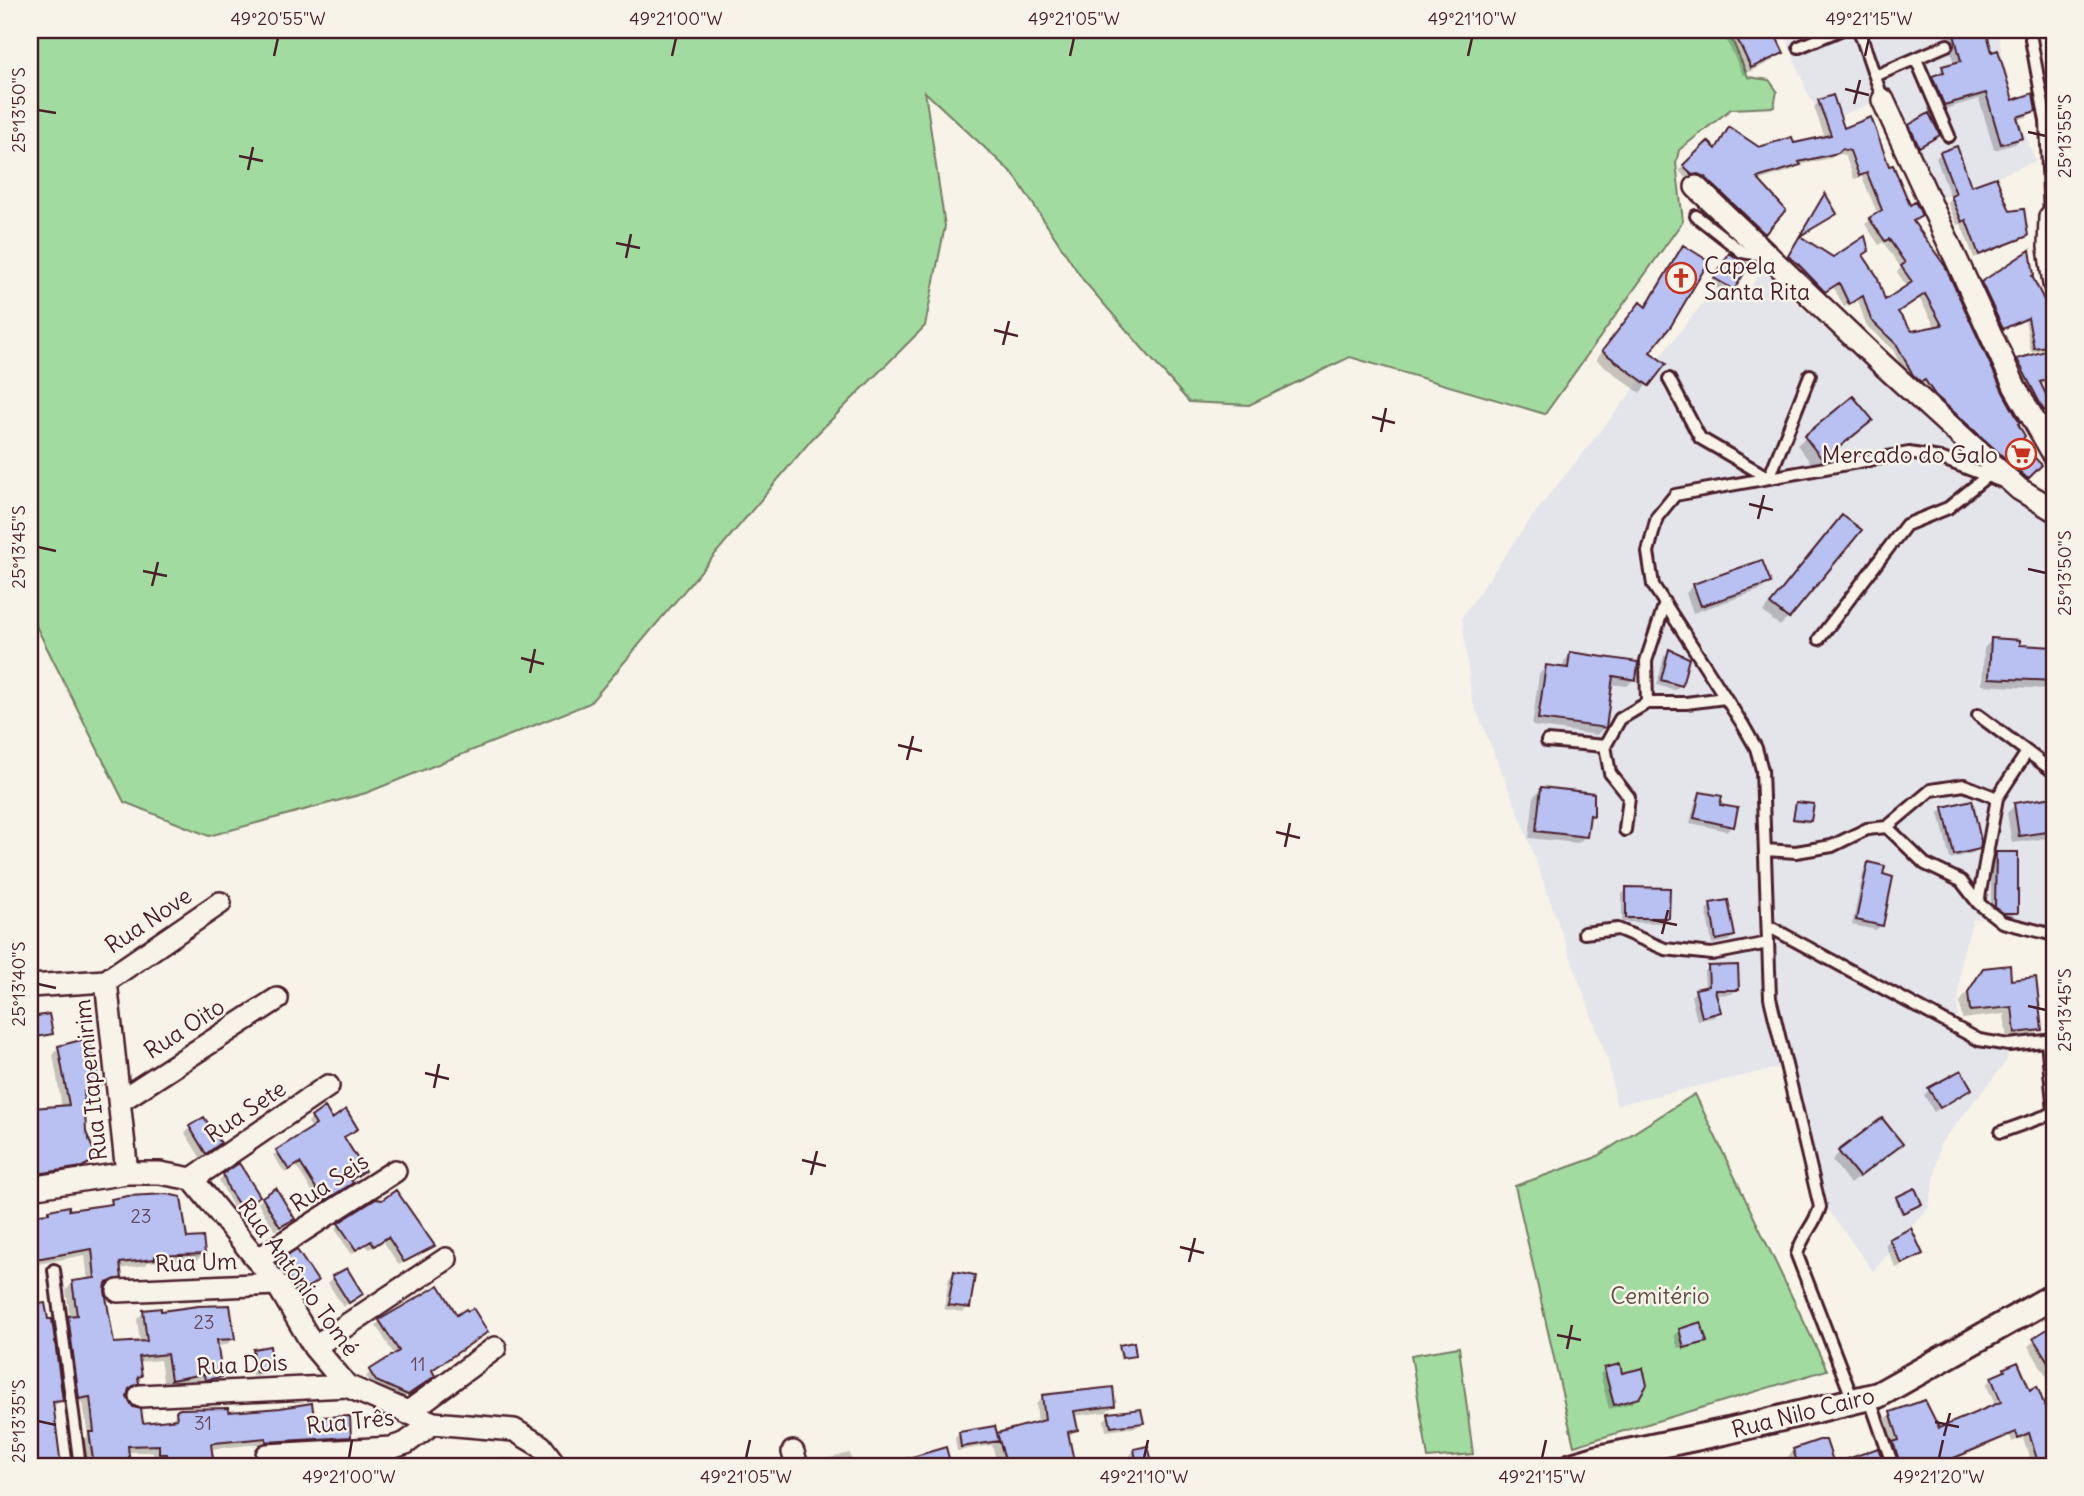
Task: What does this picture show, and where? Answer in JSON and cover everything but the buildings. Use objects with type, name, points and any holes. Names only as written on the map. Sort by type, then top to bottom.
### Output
[{"type":"street","points":[[1883,100],[2015,387],[2054,455]]},
{"type":"street","points":[[1696,187],[1883,365],[2019,489],[2054,510]]},
{"type":"street","points":[[2052,215],[2049,247],[2054,284]]},
{"type":"street","name":"Rua Nove","points":[[106,981],[220,903]]},
{"type":"street","points":[[30,986],[106,981]]},
{"type":"street","name":"Rua Itapemirim","points":[[106,981],[127,1173]]},
{"type":"street","name":"Rua Oito","points":[[120,1101],[277,999]]},
{"type":"street","name":"Rua Sete","points":[[192,1180],[328,1086]]},
{"type":"street","name":"Rua Seis","points":[[257,1260],[395,1171]]},
{"type":"street","points":[[30,1188],[127,1173],[160,1173],[192,1180]]},
{"type":"street","name":"Rua Antônio Tomé","points":[[192,1180],[277,1284],[314,1347],[347,1386],[433,1423],[514,1430],[541,1446],[556,1466]]},
{"type":"street","points":[[314,1347],[446,1259]]},
{"type":"street","name":"Rua Um","points":[[118,1291],[277,1284]]},
{"type":"street","name":"Rua Nilo Cairo","points":[[1573,1466],[1878,1395],[2054,1296]]},
{"type":"street","points":[[407,1413],[495,1348]]},
{"type":"street","name":"Rua Dois","points":[[140,1396],[347,1386]]},
{"type":"street","name":"Rua Três","points":[[267,1455],[391,1448],[406,1443],[433,1423]]},
{"type":"lane","points":[[1799,47],[1819,34],[1840,30]]},
{"type":"lane","points":[[1858,30],[1883,100]]},
{"type":"lane","points":[[2031,39],[2046,121],[2052,215]]},
{"type":"lane","points":[[1875,76],[1947,45]]},
{"type":"lane","points":[[1916,59],[1949,136]]},
{"type":"lane","points":[[1696,216],[1742,252],[1754,254],[1760,247]]},
{"type":"lane","points":[[1769,478],[1810,375]]},
{"type":"lane","points":[[1669,379],[1700,438],[1769,478]]},
{"type":"lane","points":[[1893,1466],[1797,1255],[1800,1241],[1817,1217],[1819,1207],[1770,998],[1762,770],[1756,748],[1653,585],[1648,552],[1657,517],[1675,495],[1909,453],[1940,458],[2019,489]]},
{"type":"lane","points":[[1819,639],[1906,525],[1948,508],[1987,476]]},
{"type":"lane","points":[[1647,703],[1646,661],[1665,603]]},
{"type":"lane","points":[[1625,830],[1629,797],[1609,773],[1605,746],[1620,719],[1647,703],[1686,703],[1725,698]]},
{"type":"lane","points":[[1978,715],[2054,772]]},
{"type":"lane","points":[[1547,741],[1605,746]]},
{"type":"lane","points":[[1978,904],[1997,798],[2027,752]]},
{"type":"lane","points":[[1765,850],[1796,852],[1832,846],[1867,829],[1887,827],[1931,790],[1964,785],[1997,798]]},
{"type":"lane","points":[[1887,827],[1925,864],[1961,881],[1978,904],[2003,922],[2054,935]]},
{"type":"lane","points":[[1768,926],[1979,1040],[2009,1045],[2051,1040],[2054,1113],[2001,1132]]},
{"type":"lane","points":[[1584,933],[1618,929],[1665,949],[1712,954],[1768,943]]},
{"type":"lane","points":[[54,1270],[80,1466]]},
{"type":"shaded area","points":[[1783,30],[1997,30],[2015,110],[2036,161],[1929,203],[1885,97],[1826,122],[1808,94]]},
{"type":"shaded area","points":[[1763,268],[1788,296],[2054,521],[2054,930],[2004,918],[1973,919],[1961,960],[1957,1027],[2009,1045],[2006,1062],[1940,1144],[1929,1207],[1873,1271],[1817,1195],[1786,1066],[1616,1105],[1609,1064],[1520,817],[1472,700],[1462,617],[1534,514],[1719,283],[1741,303]]},
{"type":"green space","points":[[30,30],[1728,30],[1748,77],[1769,80],[1777,91],[1774,107],[1731,109],[1679,150],[1676,163],[1683,221],[1545,414],[1350,357],[1249,405],[1189,402],[1083,280],[1014,175],[925,92],[945,226],[925,326],[812,439],[590,703],[366,793],[209,836],[124,802],[30,614]]},
{"type":"green space","name":"Cemitério","points":[[1695,1094],[1827,1370],[1574,1446],[1515,1186],[1594,1158]]},
{"type":"green space","points":[[1459,1347],[1473,1454],[1428,1458],[1411,1355]]},
{"type":"place","name":"Capela Santa Rita","points":[[1681,278]]},
{"type":"place","name":"Mercado do Galo","points":[[2021,454]]}]
